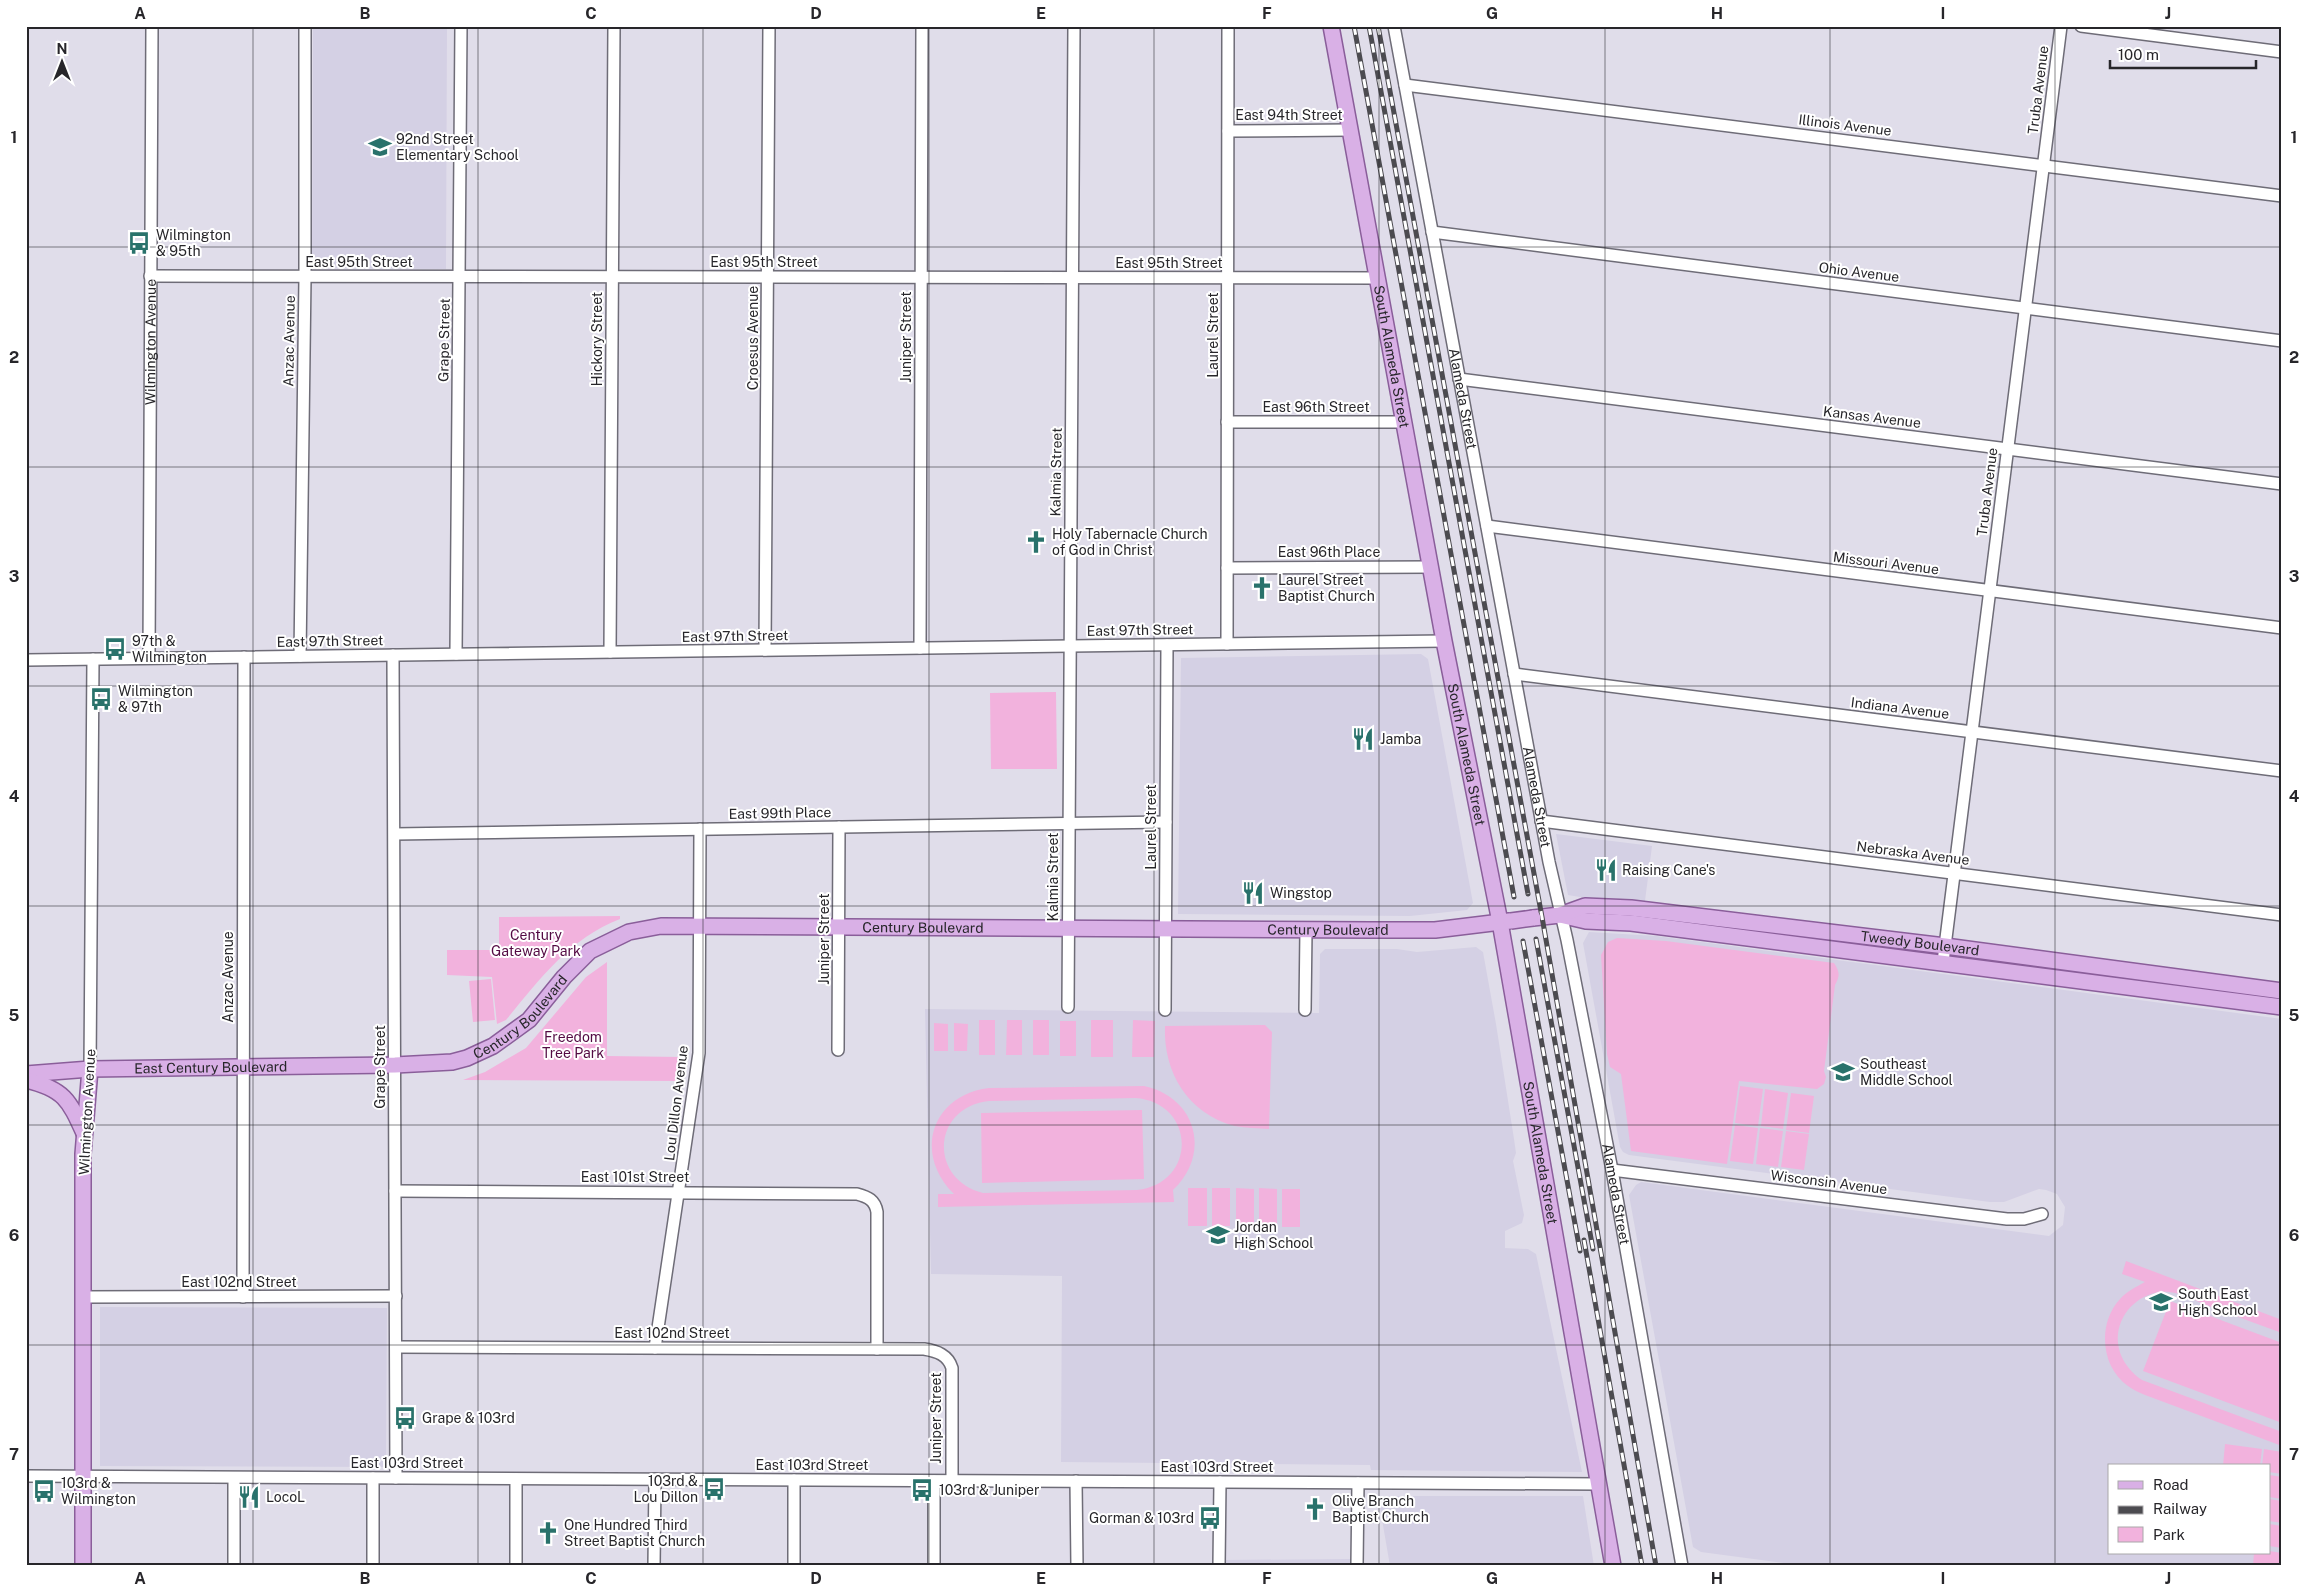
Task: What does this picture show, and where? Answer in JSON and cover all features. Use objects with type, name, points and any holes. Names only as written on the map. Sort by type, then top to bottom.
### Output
[{"type":"main road","name":"South Alameda Street","points":[[1331,26],[1444,641],[1505,922],[1598,1484]]},
{"type":"main road","name":"Tweedy Boulevard","points":[[1505,922],[1560,915],[1585,906],[1631,908],[1945,946],[2282,991]]},
{"type":"main road","name":"Tweedy Boulevard","points":[[1560,915],[1586,921],[1631,923],[2282,1007]]},
{"type":"main road","name":"Century Boulevard","points":[[395,1064],[452,1062],[480,1054],[510,1035],[528,1020],[576,964],[590,952],[607,941],[643,928],[699,926],[1435,930],[1505,922]]},
{"type":"main road","name":"East Century Boulevard","points":[[26,1074],[90,1069],[395,1064]]},
{"type":"main road","name":"Wilmington Avenue","points":[[83,1566],[82,1297],[84,1133],[90,1069]]},
{"type":"main road","points":[[26,1080],[41,1084],[64,1095],[73,1108],[84,1133]]},
{"type":"main road","points":[[1598,1484],[1613,1566]]},
{"type":"street","name":"Wilmington Avenue","points":[[149,658],[152,26]]},
{"type":"street","name":"Anzac Avenue","points":[[300,656],[305,278],[305,26]]},
{"type":"street","name":"Grape Street","points":[[456,654],[461,26]]},
{"type":"street","name":"Hickory Street","points":[[610,652],[614,26]]},
{"type":"street","name":"Croesus Avenue","points":[[765,650],[769,26]]},
{"type":"street","name":"Juniper Street","points":[[920,648],[922,26]]},
{"type":"street","name":"Kalmia Street","points":[[1068,1007],[1074,26]]},
{"type":"street","name":"Laurel Street","points":[[1227,644],[1228,26]]},
{"type":"street","name":"Alameda Street","points":[[1394,26],[1541,821],[1612,1170],[1685,1565]]},
{"type":"street","name":"Truba Avenue","points":[[1943,962],[2062,26]]},
{"type":"street","points":[[2081,26],[2282,52]]},
{"type":"street","name":"Illinois Avenue","points":[[1405,85],[2282,196]]},
{"type":"street","name":"East 94th Street","points":[[1228,131],[1350,130]]},
{"type":"street","name":"Ohio Avenue","points":[[1432,232],[2282,341]]},
{"type":"street","name":"East 95th Street","points":[[150,276],[305,278],[768,278],[922,276],[1378,278]]},
{"type":"street","name":"Kansas Avenue","points":[[1459,379],[2282,484]]},
{"type":"street","name":"East 96th Street","points":[[1227,422],[1404,422]]},
{"type":"street","name":"Missouri Avenue","points":[[1487,526],[2282,628]]},
{"type":"street","name":"East 96th Place","points":[[1227,568],[1431,567]]},
{"type":"street","name":"East 97th Street","points":[[26,660],[1444,641]]},
{"type":"street","name":"Laurel Street","points":[[1165,1010],[1166,645]]},
{"type":"street","name":"Grape Street","points":[[393,655],[396,1478]]},
{"type":"street","name":"Anzac Avenue","points":[[243,1297],[244,657]]},
{"type":"street","name":"Wilmington Avenue","points":[[90,1069],[93,659]]},
{"type":"street","name":"Indiana Avenue","points":[[1514,674],[2282,771]]},
{"type":"street","name":"Nebraska Avenue","points":[[1541,821],[2282,915]]},
{"type":"street","name":"East 99th Place","points":[[395,834],[1166,822]]},
{"type":"street","name":"Juniper Street","points":[[838,1050],[840,827]]},
{"type":"street","name":"Lou Dillon Avenue","points":[[655,1348],[699,1053],[700,829]]},
{"type":"street","points":[[1305,1010],[1306,930]]},
{"type":"street","name":"Wisconsin Avenue","points":[[1612,1170],[2007,1219],[2024,1219],[2042,1214]]},
{"type":"street","name":"East 101st Street","points":[[395,1191],[856,1194],[872,1200],[878,1212],[877,1349]]},
{"type":"street","name":"East 102nd Street","points":[[82,1297],[396,1296]]},
{"type":"street","name":"East 102nd Street","points":[[396,1347],[924,1349],[936,1351],[946,1357]]},
{"type":"street","name":"Juniper Street","points":[[946,1357],[952,1368],[952,1481]]},
{"type":"street","name":"East 103rd Street","points":[[26,1476],[1598,1484]]},
{"type":"street","points":[[234,1478],[234,1566]]},
{"type":"street","points":[[372,1478],[372,1566]]},
{"type":"street","points":[[516,1479],[516,1566]]},
{"type":"street","points":[[654,1566],[655,1480]]},
{"type":"street","points":[[794,1480],[794,1566]]},
{"type":"street","name":"Juniper Street","points":[[934,1481],[934,1566]]},
{"type":"street","points":[[1076,1482],[1077,1566]]},
{"type":"street","points":[[1219,1566],[1220,1482]]},
{"type":"street","points":[[1358,1483],[1358,1566]]},
{"type":"shaded area","name":"92nd Street Elementary School","points":[[313,26],[447,26],[446,269],[312,268]]},
{"type":"shaded area","points":[[1421,654],[1428,659],[1473,903],[1467,910],[1410,916],[1178,914],[1181,658]]},
{"type":"shaded area","name":"Raising Cane's","points":[[1556,834],[1652,846],[1645,901],[1586,898],[1568,895]]},
{"type":"shaded area","points":[[1589,932],[1656,936],[2282,1019],[2282,1566],[1807,1566],[1701,1552],[1693,1547],[1629,1195],[1636,1185],[1641,1182],[2049,1236],[2063,1225],[2065,1207],[2057,1194],[2039,1189],[2004,1202],[1990,1202],[1629,1155],[1623,1152],[1620,1147],[1583,943]]},
{"type":"shaded area","name":"Jordan High School","points":[[1476,947],[1483,952],[1496,1024],[1516,1153],[1513,1161],[1524,1215],[1522,1223],[1505,1231],[1505,1248],[1528,1249],[1536,1254],[1582,1472],[1371,1470],[1370,1465],[1061,1462],[1062,1276],[931,1274],[925,1009],[1319,1013],[1320,954],[1325,949],[1397,949],[1417,952]]},
{"type":"shaded area","points":[[100,1307],[387,1308],[386,1467],[100,1466]]},
{"type":"shaded area","points":[[1378,1496],[1583,1496],[1594,1566],[1390,1566]]},
{"type":"shaded area","points":[[1353,1559],[1353,1566],[1223,1566],[1223,1560]]},
{"type":"green space","points":[[1056,692],[1057,769],[991,769],[990,693]]},
{"type":"green space","name":"Century Gateway Park","points":[[620,916],[620,919],[602,927],[571,949],[543,975],[506,1020],[497,1024],[492,977],[447,975],[447,950],[499,950],[499,917]]},
{"type":"green space","points":[[1617,938],[1666,941],[1834,963],[1838,976],[1835,985],[1824,1084],[1817,1089],[1739,1081],[1727,1164],[1631,1151],[1621,1074],[1610,1067],[1607,1054],[1601,955],[1608,942]]},
{"type":"green space","name":"Freedom Tree Park","points":[[607,962],[607,1056],[682,1057],[679,1081],[463,1080],[485,1072],[526,1048],[586,977]]},
{"type":"green space","points":[[491,979],[495,1020],[473,1022],[469,981]]},
{"type":"green space","points":[[979,1020],[995,1020],[995,1055],[979,1055]]},
{"type":"green space","points":[[1007,1020],[1022,1020],[1022,1055],[1006,1055]]},
{"type":"green space","points":[[1033,1020],[1049,1020],[1049,1055],[1033,1055]]},
{"type":"green space","points":[[1091,1020],[1113,1020],[1113,1057],[1091,1057]]},
{"type":"green space","points":[[1133,1020],[1155,1021],[1154,1057],[1132,1057]]},
{"type":"green space","points":[[1060,1021],[1076,1021],[1076,1056],[1060,1056]]},
{"type":"green space","points":[[934,1023],[948,1024],[948,1051],[934,1051]]},
{"type":"green space","points":[[954,1023],[968,1024],[967,1051],[954,1051]]},
{"type":"green space","points":[[1265,1025],[1272,1032],[1269,1129],[1235,1126],[1218,1120],[1204,1112],[1182,1089],[1174,1075],[1168,1059],[1165,1026]]},
{"type":"green space","points":[[1144,1086],[1162,1092],[1176,1102],[1186,1114],[1193,1128],[1195,1144],[1192,1160],[1185,1175],[1173,1190],[1174,1202],[938,1207],[938,1194],[954,1194],[941,1178],[934,1162],[932,1145],[934,1129],[942,1114],[953,1102],[969,1093],[989,1088]],"holes":[[[1135,1098],[1155,1103],[1170,1113],[1179,1127],[1182,1143],[1179,1159],[1171,1173],[1157,1184],[1137,1190],[983,1193],[965,1185],[953,1174],[946,1159],[944,1144],[948,1129],[956,1116],[970,1106],[989,1101]]]},
{"type":"green space","points":[[1740,1086],[1763,1089],[1758,1126],[1735,1123]]},
{"type":"green space","points":[[1765,1089],[1788,1093],[1783,1129],[1761,1126]]},
{"type":"green space","points":[[1791,1093],[1814,1096],[1809,1133],[1786,1130]]},
{"type":"green space","points":[[1142,1110],[1144,1179],[982,1183],[981,1113]]},
{"type":"green space","points":[[1735,1125],[1758,1128],[1753,1164],[1730,1161]]},
{"type":"green space","points":[[1760,1128],[1783,1131],[1778,1167],[1756,1164]]},
{"type":"green space","points":[[1786,1131],[1809,1134],[1804,1170],[1781,1167]]},
{"type":"green space","points":[[1188,1188],[1207,1188],[1207,1226],[1188,1226]]},
{"type":"green space","points":[[1212,1188],[1230,1188],[1230,1226],[1212,1226]]},
{"type":"green space","points":[[1236,1188],[1254,1189],[1254,1226],[1236,1226]]},
{"type":"green space","points":[[1259,1188],[1277,1189],[1277,1226],[1259,1226]]},
{"type":"green space","points":[[1282,1189],[1300,1189],[1300,1227],[1282,1227]]},
{"type":"green space","points":[[2126,1261],[2282,1320],[2282,1333],[2183,1295],[2160,1292],[2143,1298],[2129,1309],[2120,1325],[2118,1341],[2121,1354],[2127,1366],[2142,1380],[2282,1432],[2282,1446],[2143,1394],[2119,1378],[2112,1368],[2105,1345],[2108,1320],[2120,1299],[2132,1289],[2145,1282],[2122,1274]]},
{"type":"green space","points":[[2170,1301],[2282,1343],[2282,1423],[2143,1371]]},
{"type":"green space","points":[[2225,1444],[2262,1449],[2260,1464],[2223,1464]]},
{"type":"green space","points":[[2264,1449],[2282,1452],[2282,1474],[2270,1472],[2270,1464],[2262,1464]]},
{"type":"green space","points":[[2270,1475],[2282,1477],[2282,1499],[2270,1497]]},
{"type":"green space","points":[[2270,1499],[2282,1501],[2282,1523],[2270,1521]]},
{"type":"green space","points":[[2270,1524],[2282,1526],[2282,1548],[2270,1546]]},
{"type":"green space","points":[[2270,1551],[2282,1553],[2282,1566],[2253,1566],[2254,1554],[2270,1554]]},
{"type":"railway","points":[[1354,26],[1514,897]]},
{"type":"railway","points":[[1369,26],[1528,894]]},
{"type":"railway","points":[[1378,26],[1542,917],[1656,1566]]},
{"type":"railway","points":[[1536,939],[1593,1249]]},
{"type":"railway","points":[[1523,941],[1580,1251]]},
{"type":"railway","points":[[1584,1240],[1642,1566]]},
{"type":"place","name":"92nd Street Elementary School","points":[[380,147]]},
{"type":"place","name":"Wilmington & 95th","points":[[139,243]]},
{"type":"place","name":"Holy Tabernacle Church of God in Christ","points":[[1036,542]]},
{"type":"place","name":"Laurel Street Baptist Church","points":[[1262,588]]},
{"type":"place","name":"97th & Wilmington","points":[[115,649]]},
{"type":"place","name":"Wilmington & 97th","points":[[101,699]]},
{"type":"place","name":"Jamba","points":[[1363,739]]},
{"type":"place","name":"Raising Cane's","points":[[1606,870]]},
{"type":"place","name":"Wingstop","points":[[1253,893]]},
{"type":"place","name":"Southeast Middle School","points":[[1843,1072]]},
{"type":"place","name":"Jordan High School","points":[[1218,1235]]},
{"type":"place","name":"South East High School","points":[[2161,1302]]},
{"type":"place","name":"Grape & 103rd","points":[[405,1418]]},
{"type":"place","name":"103rd & Lou Dillon","points":[[714,1489]]},
{"type":"place","name":"103rd & Juniper","points":[[922,1490]]},
{"type":"place","name":"103rd & Wilmington","points":[[44,1491]]},
{"type":"place","name":"LocoL","points":[[249,1497]]},
{"type":"place","name":"Olive Branch Baptist Church","points":[[1315,1509]]},
{"type":"place","name":"Gorman & 103rd","points":[[1210,1518]]},
{"type":"place","name":"One Hundred Third Street Baptist Church","points":[[548,1533]]}]
